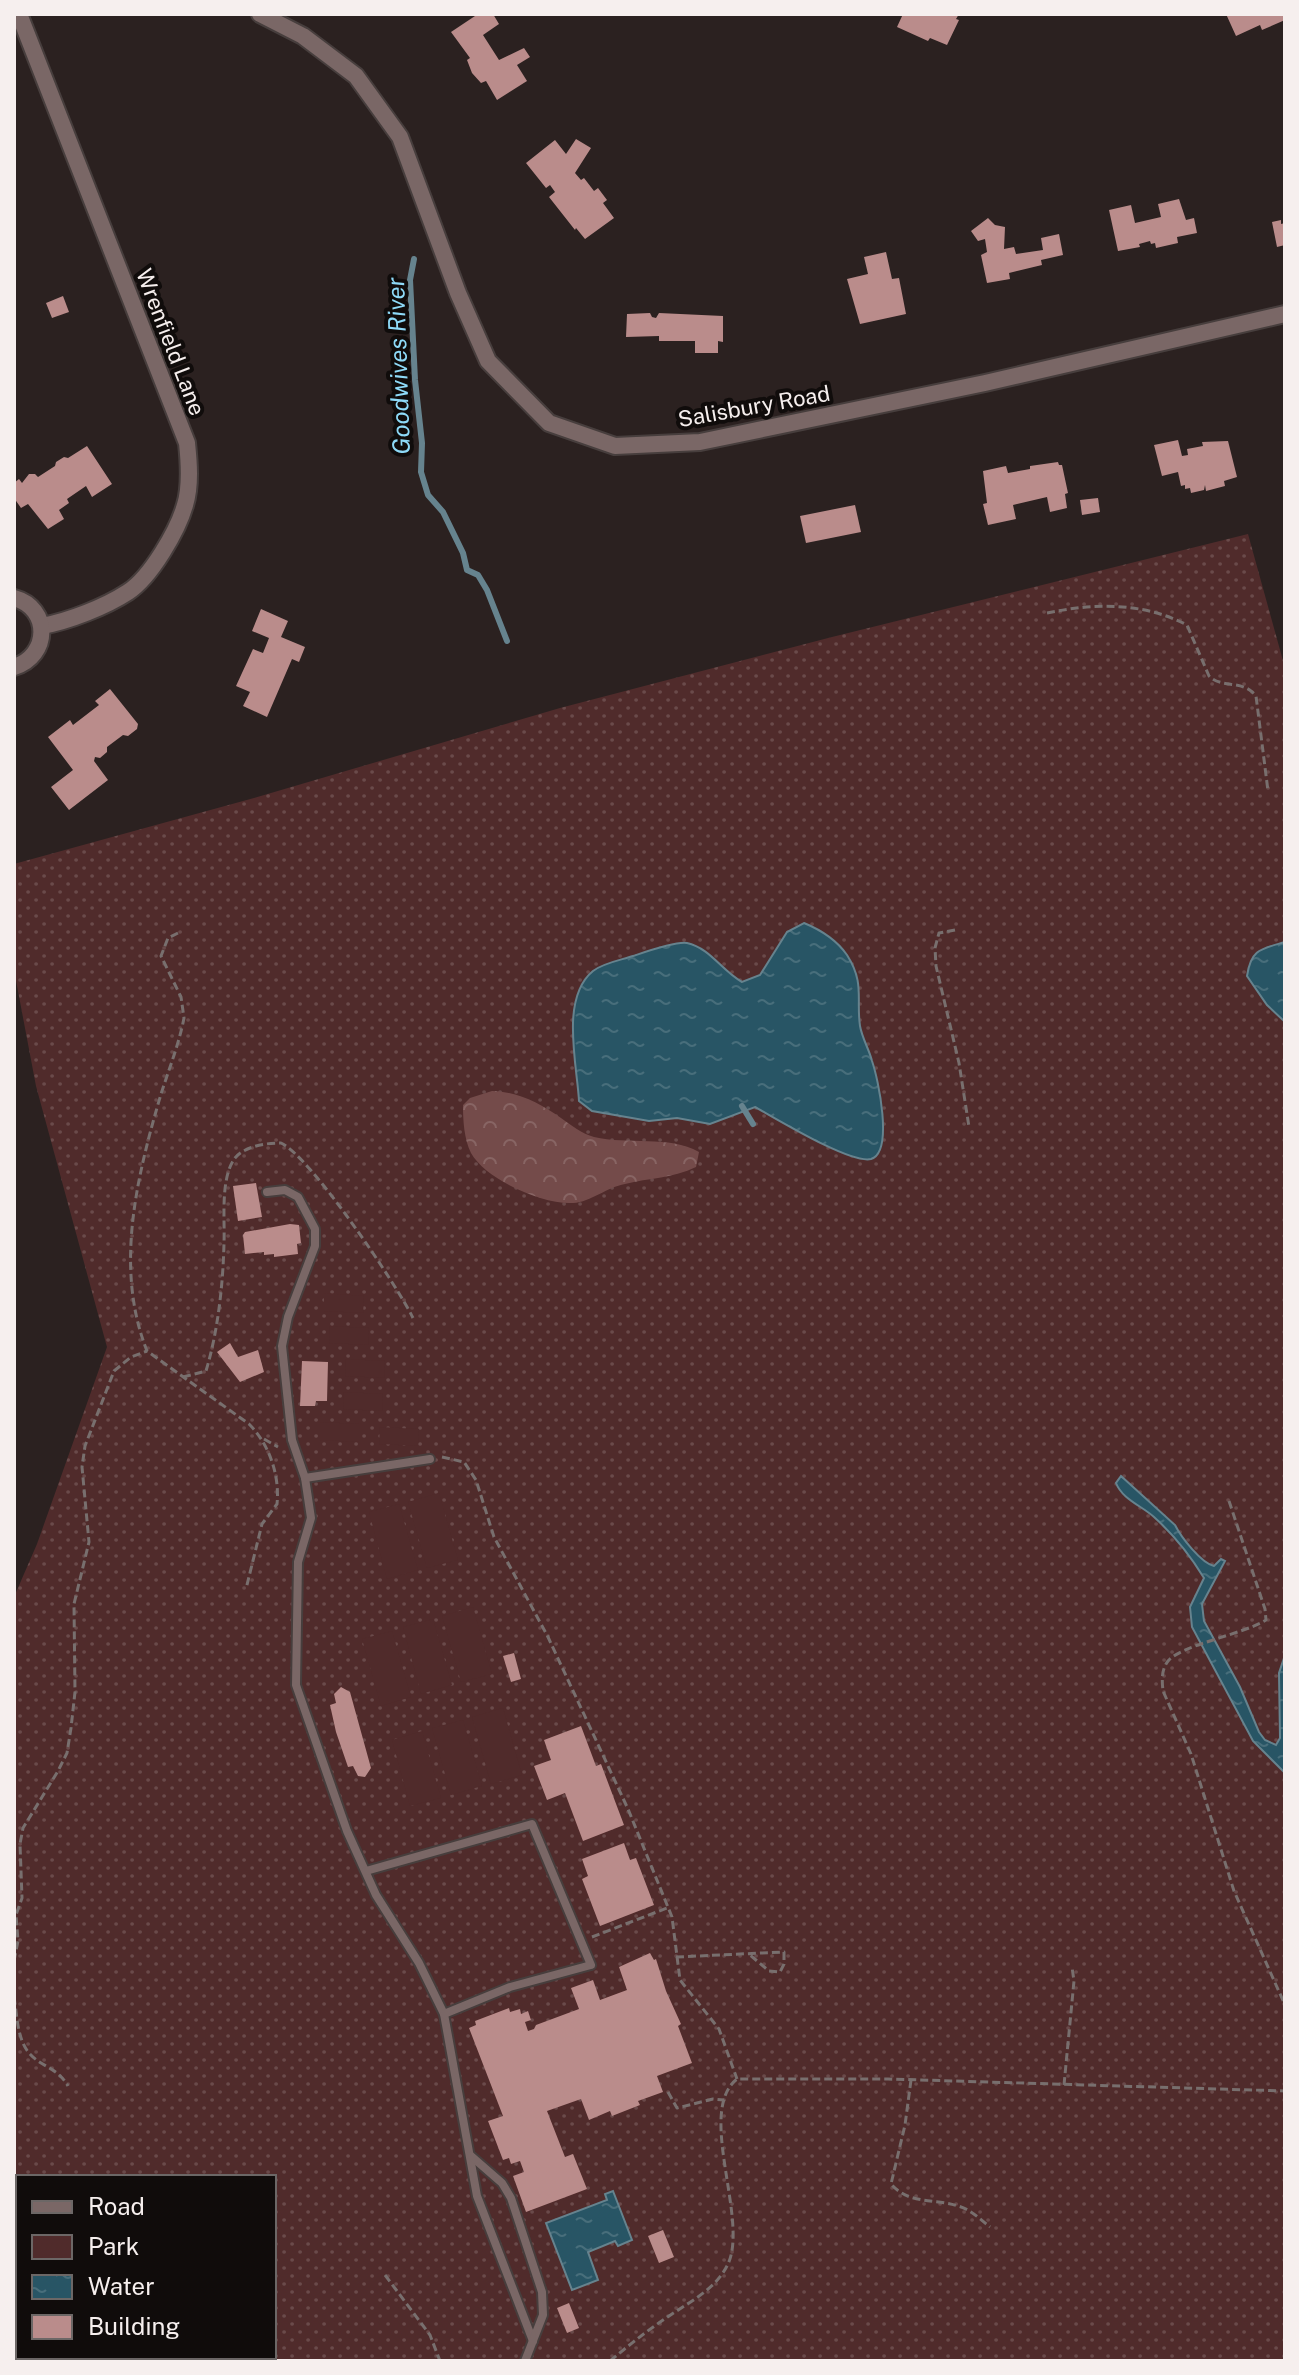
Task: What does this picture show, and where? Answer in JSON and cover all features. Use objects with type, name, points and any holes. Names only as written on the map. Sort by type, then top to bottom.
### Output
[{"type":"street","name":"Wrenfield Lane","points":[[19,14],[187,443],[189,465],[186,503],[167,547],[130,591],[63,622],[42,626]]},
{"type":"street","name":"Salisbury Road","points":[[260,14],[303,36],[356,76],[400,137],[458,293],[488,361],[549,423],[615,446],[700,442],[985,383],[1285,314]]},
{"type":"street","points":[[14,598],[34,609],[42,626],[42,639],[37,651],[28,661],[14,667]]},
{"type":"lane","points":[[267,1192],[285,1190],[298,1197],[315,1229],[315,1246],[288,1317],[282,1346],[292,1440],[305,1478],[311,1518],[298,1562],[296,1685],[347,1831],[376,1895],[419,1963],[444,2014],[477,2196],[533,2341]]},
{"type":"lane","points":[[305,1478],[430,1459]]},
{"type":"lane","points":[[366,1871],[532,1824],[591,1965],[510,1987],[444,2014]]},
{"type":"lane","points":[[471,2156],[502,2183],[511,2198],[542,2292],[543,2315],[525,2361]]},
{"type":"path","points":[[1047,613],[1087,606],[1144,609],[1160,612],[1187,625],[1209,676],[1215,682],[1243,686],[1256,696],[1268,791]]},
{"type":"path","points":[[955,930],[939,933],[935,948],[936,966],[959,1063],[969,1127]]},
{"type":"path","points":[[178,933],[168,938],[161,956],[181,997],[184,1018],[143,1160],[130,1259],[147,1351],[249,1424],[261,1436],[274,1472],[277,1504],[262,1524],[246,1589]]},
{"type":"path","points":[[183,1377],[206,1371],[219,1308],[229,1171],[235,1159],[257,1146],[281,1143],[298,1155],[358,1233],[404,1299],[413,1318]]},
{"type":"path","points":[[14,1961],[18,1941],[16,1915],[22,1898],[20,1844],[23,1828],[67,1753],[71,1728],[75,1692],[74,1604],[89,1542],[82,1467],[85,1446],[114,1371],[131,1357],[147,1351]]},
{"type":"path","points":[[430,1459],[446,1457],[464,1462],[476,1480],[494,1537],[548,1637],[605,1756],[668,1908],[680,1980],[719,2029],[737,2079]]},
{"type":"path","points":[[1229,1501],[1267,1615],[1260,1623],[1180,1652],[1168,1661],[1162,1681],[1163,1691],[1191,1754],[1234,1891],[1285,2005]]},
{"type":"path","points":[[581,1941],[668,1908]]},
{"type":"path","points":[[676,1957],[784,1952],[782,1969],[780,1972],[769,1971],[750,1955]]},
{"type":"path","points":[[1064,2085],[1074,1981],[1072,1967]]},
{"type":"path","points":[[14,1997],[23,2045],[30,2055],[61,2075],[68,2086]]},
{"type":"path","points":[[610,2361],[636,2339],[706,2291],[727,2266],[734,2245],[734,2233],[723,2151],[724,2100],[729,2085],[737,2079],[911,2080],[1285,2091]]},
{"type":"path","points":[[911,2080],[905,2125],[891,2184],[906,2197],[968,2209],[990,2227]]},
{"type":"path","points":[[668,2092],[677,2108],[713,2099],[724,2100]]},
{"type":"path","points":[[385,2275],[430,2335],[440,2361]]},
{"type":"path","points":[[753,2361],[766,2361]]},
{"type":"green space","points":[[1248,534],[1285,668],[1285,2361],[48,2361],[276,2359],[276,2175],[16,2175],[16,2212],[14,2202],[14,1597],[37,1544],[107,1347],[36,1086],[14,970],[14,864],[254,798],[560,708]]},
{"type":"green space","points":[[492,1091],[528,1099],[594,1137],[687,1147],[699,1152],[696,1167],[670,1176],[618,1186],[580,1202],[561,1203],[532,1195],[489,1172],[478,1163],[469,1148],[463,1105],[470,1098]]},
{"type":"green space","points":[[324,1293],[364,1296],[363,1313],[324,1311]]},
{"type":"green space","points":[[330,1326],[369,1328],[368,1345],[329,1343]]},
{"type":"green space","points":[[346,1359],[385,1361],[384,1378],[345,1376]]},
{"type":"green space","points":[[344,1392],[383,1394],[382,1411],[343,1409]]},
{"type":"green space","points":[[320,1422],[359,1424],[359,1442],[320,1440]]},
{"type":"green space","points":[[380,1427],[419,1429],[418,1446],[379,1444]]},
{"type":"green space","points":[[439,1493],[458,1560],[427,1568],[408,1502]]},
{"type":"green space","points":[[399,1504],[418,1570],[387,1579],[369,1512]]},
{"type":"green space","points":[[473,1607],[492,1674],[461,1682],[442,1616]]},
{"type":"green space","points":[[433,1619],[452,1685],[421,1694],[403,1627]]},
{"type":"green space","points":[[392,1631],[411,1697],[381,1706],[362,1639]]},
{"type":"green space","points":[[503,1708],[522,1775],[491,1784],[472,1717]]},
{"type":"green space","points":[[463,1720],[482,1786],[451,1795],[432,1728]]},
{"type":"green space","points":[[422,1731],[441,1798],[410,1806],[392,1740]]},
{"type":"water","points":[[804,923],[838,944],[856,974],[860,1026],[875,1070],[882,1114],[882,1143],[871,1159],[861,1159],[831,1148],[755,1107],[710,1124],[677,1118],[649,1121],[592,1111],[579,1101],[574,1014],[583,983],[593,971],[652,950],[687,943],[702,950],[742,982],[760,975],[787,932]]},
{"type":"water","points":[[1285,942],[1285,1022],[1267,1005],[1247,976],[1254,955]]},
{"type":"water","points":[[1121,1476],[1175,1525],[1203,1560],[1214,1566],[1221,1559],[1225,1561],[1202,1604],[1204,1621],[1240,1687],[1259,1732],[1265,1740],[1276,1745],[1280,1738],[1279,1673],[1285,1655],[1285,1773],[1253,1741],[1192,1627],[1190,1607],[1204,1578],[1168,1531],[1123,1494],[1116,1483]]},
{"type":"water","points":[[613,2191],[632,2240],[618,2246],[615,2241],[588,2252],[598,2280],[572,2290],[546,2223],[607,2200],[605,2194]]},
{"type":"building","points":[[478,14],[493,14],[499,24],[483,35],[499,60],[524,48],[530,57],[517,65],[527,81],[497,100],[486,81],[481,83],[472,73],[467,60],[470,58],[451,32]]},
{"type":"building","points":[[903,14],[959,14],[956,19],[959,20],[947,45],[930,38],[928,41],[897,27]]},
{"type":"building","points":[[1226,14],[1285,14],[1285,20],[1262,30],[1260,25],[1236,36]]},
{"type":"building","points":[[576,139],[591,148],[575,173],[581,180],[584,178],[594,191],[598,188],[607,200],[603,203],[614,218],[585,239],[549,197],[555,192],[550,185],[546,188],[526,163],[555,140],[566,154]]},
{"type":"building","points":[[1179,199],[1186,220],[1194,218],[1197,233],[1177,237],[1178,243],[1156,248],[1155,243],[1151,244],[1150,241],[1139,244],[1140,247],[1118,251],[1109,210],[1131,205],[1135,223],[1161,217],[1158,204]]},
{"type":"building","points":[[988,218],[995,225],[1005,227],[1004,249],[1014,247],[1016,254],[1043,250],[1041,238],[1059,234],[1063,255],[1041,260],[1042,265],[1009,273],[1010,279],[987,283],[981,255],[987,252],[985,239],[978,241],[971,231]]},
{"type":"building","points":[[1281,220],[1281,224],[1285,223],[1285,245],[1277,247],[1272,222]]},
{"type":"building","points":[[886,252],[892,279],[899,278],[906,314],[860,324],[847,279],[868,274],[864,257]]},
{"type":"building","points":[[63,296],[69,312],[52,318],[46,303]]},
{"type":"building","points":[[650,313],[656,318],[659,313],[723,316],[723,342],[718,341],[718,353],[695,353],[695,341],[659,341],[659,336],[626,337],[627,314]]},
{"type":"building","points":[[1178,440],[1182,456],[1188,455],[1187,449],[1203,446],[1202,442],[1228,441],[1237,477],[1224,481],[1225,486],[1206,491],[1205,485],[1204,490],[1191,493],[1190,488],[1181,486],[1178,472],[1162,476],[1154,445]]},
{"type":"building","points":[[87,446],[112,484],[92,497],[86,486],[67,499],[69,503],[59,510],[64,519],[48,529],[28,504],[21,508],[14,498],[14,483],[19,479],[22,483],[29,474],[38,477],[55,466],[56,462]]},
{"type":"building","points":[[1058,462],[1062,465],[1068,493],[1065,494],[1067,508],[1050,512],[1047,497],[1013,505],[1016,519],[988,525],[983,504],[987,503],[983,471],[1006,466],[1008,473]]},
{"type":"building","points":[[1098,498],[1100,512],[1082,515],[1080,500]]},
{"type":"building","points":[[855,505],[861,532],[806,543],[800,516]]},
{"type":"building","points":[[261,609],[288,621],[281,637],[305,647],[299,662],[292,659],[267,717],[243,706],[250,692],[236,686],[253,649],[263,653],[269,638],[252,631]]},
{"type":"building","points":[[110,689],[138,724],[137,729],[107,747],[107,752],[100,758],[95,757],[94,761],[108,780],[69,810],[51,787],[73,770],[48,737],[70,720],[73,725],[99,705],[95,701]]},
{"type":"building","points":[[256,1183],[262,1217],[238,1221],[233,1186]]},
{"type":"building","points":[[299,1225],[301,1243],[297,1244],[298,1254],[274,1257],[274,1254],[264,1255],[264,1252],[245,1254],[245,1232]]},
{"type":"building","points":[[230,1343],[238,1357],[258,1350],[264,1372],[240,1382],[217,1352]]},
{"type":"building","points":[[302,1361],[328,1362],[327,1401],[316,1401],[315,1406],[300,1406]]},
{"type":"building","points":[[514,1653],[521,1679],[511,1682],[503,1656]]},
{"type":"building","points":[[341,1687],[350,1692],[371,1768],[365,1777],[358,1776],[353,1766],[348,1767],[336,1732],[330,1705],[336,1703],[334,1694]]},
{"type":"building","points":[[581,1726],[596,1766],[601,1764],[624,1825],[583,1841],[565,1793],[547,1800],[534,1766],[551,1760],[544,1740]]},
{"type":"building","points":[[624,1843],[630,1860],[636,1858],[654,1905],[600,1926],[582,1879],[588,1876],[582,1859]]},
{"type":"building","points":[[650,1953],[656,1959],[681,2024],[678,2026],[692,2063],[657,2076],[663,2092],[638,2101],[640,2105],[612,2116],[610,2111],[589,2120],[581,2099],[547,2111],[565,2157],[573,2154],[587,2189],[526,2212],[513,2176],[524,2172],[520,2161],[511,2164],[509,2158],[503,2160],[488,2121],[503,2116],[469,2028],[476,2025],[475,2021],[509,2008],[510,2012],[520,2009],[521,2014],[528,2011],[531,2020],[525,2022],[528,2031],[534,2029],[536,2025],[579,2009],[571,1988],[593,1980],[600,2000],[627,1990],[619,1967]]},
{"type":"building","points":[[663,2230],[674,2257],[659,2263],[648,2236]]},
{"type":"building","points":[[569,2303],[579,2328],[567,2333],[557,2308]]},
{"type":"waterway","name":"Goodwives River","points":[[414,259],[410,280],[422,443],[421,472],[428,495],[443,512],[463,553],[467,570],[478,575],[487,590],[507,641]]},
{"type":"waterway","name":"Goodwives River","points":[[742,1106],[753,1124]]}]
